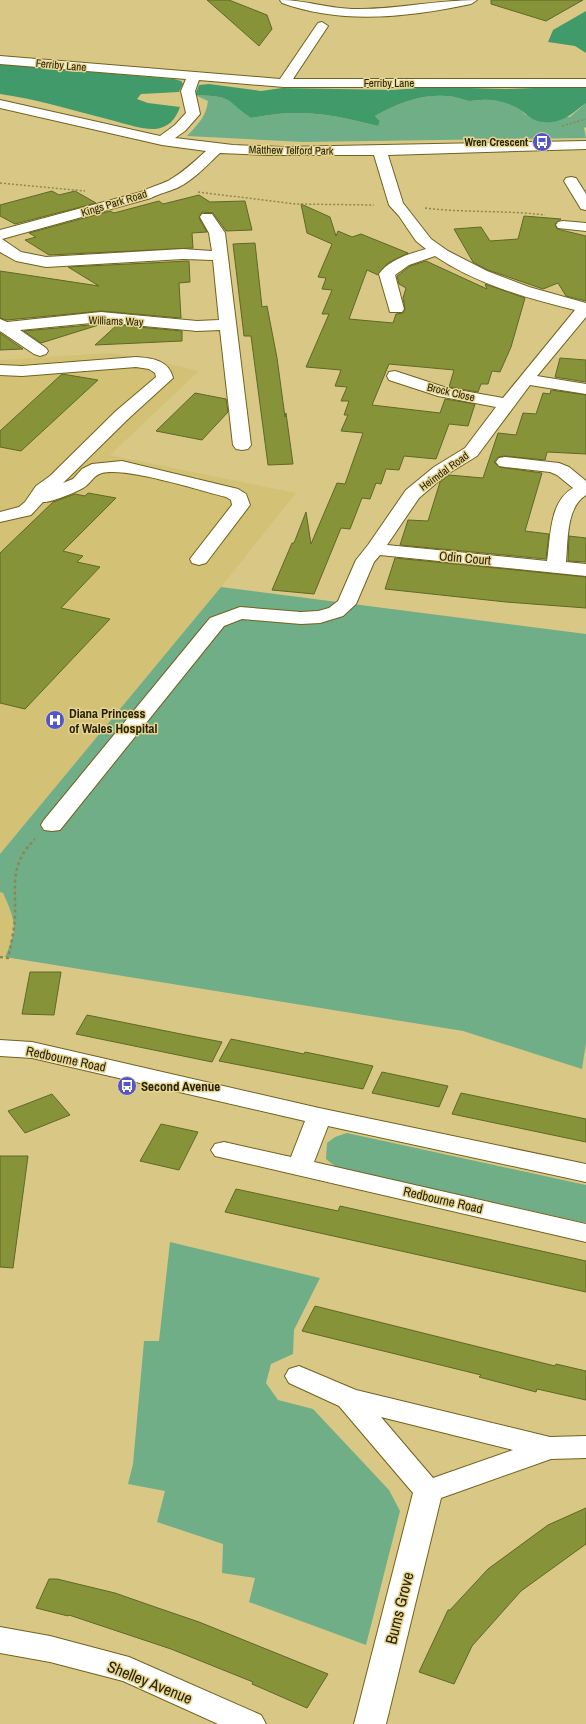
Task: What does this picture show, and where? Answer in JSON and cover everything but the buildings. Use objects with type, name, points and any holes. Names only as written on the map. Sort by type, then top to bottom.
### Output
[{"type":"street","points":[[291,3],[330,11],[367,12],[411,10],[451,5],[471,0]]},
{"type":"street","points":[[291,3],[318,17],[322,26]]},
{"type":"street","points":[[284,83],[322,26],[342,18],[367,12]]},
{"type":"street","name":"Ferriby Lane","points":[[0,60],[193,77],[284,83],[586,83]]},
{"type":"street","points":[[162,141],[180,128],[193,114],[188,91],[193,77]]},
{"type":"street","name":"Matthew Telford Park","points":[[0,104],[42,112],[162,141],[217,148],[294,151],[380,151],[586,145]]},
{"type":"street","name":"Kings Park Road","points":[[0,235],[123,202],[146,195],[156,189],[171,185],[188,175],[217,148]]},
{"type":"street","points":[[380,151],[396,205],[402,209],[414,230],[438,250],[470,268],[507,284],[585,308]]},
{"type":"street","points":[[571,181],[586,206]]},
{"type":"street","points":[[208,217],[217,233],[242,444]]},
{"type":"street","points":[[0,244],[8,252],[25,260],[46,262],[182,254],[219,256]]},
{"type":"street","points":[[396,309],[387,274],[395,265],[410,258],[438,250]]},
{"type":"street","name":"Heimdal Road","points":[[52,825],[217,622],[240,613],[301,618],[320,617],[336,612],[346,604],[365,560],[374,550],[412,494],[440,472],[471,452],[526,379],[585,308]]},
{"type":"street","name":"Williams Way","points":[[2,325],[101,318],[197,326],[228,326]]},
{"type":"street","name":"Williams Way","points":[[2,325],[40,351]]},
{"type":"street","points":[[0,370],[22,371],[136,362],[152,364],[165,372],[165,378],[122,415],[56,480],[42,490],[31,506]]},
{"type":"street","name":"Brock Close","points":[[395,376],[444,392],[508,404]]},
{"type":"street","points":[[526,379],[586,389]]},
{"type":"street","points":[[505,462],[553,467],[563,471],[585,487],[573,495],[563,511],[556,567]]},
{"type":"street","points":[[0,533],[3,526],[0,518],[25,511],[39,499],[80,483],[88,473],[98,468],[122,466],[232,493],[240,498],[241,505],[199,559]]},
{"type":"street","name":"Odin Court","points":[[374,550],[586,570]]},
{"type":"street","name":"Redbourne Road","points":[[0,1048],[32,1050],[319,1116],[586,1173]]},
{"type":"street","points":[[300,1166],[319,1116]]},
{"type":"street","name":"Redbourne Road","points":[[224,1150],[300,1166],[586,1233]]},
{"type":"street","points":[[299,1376],[349,1399],[550,1448],[586,1447]]},
{"type":"street","points":[[349,1399],[428,1491],[550,1448]]},
{"type":"street","name":"Burns Grove","points":[[370,1724],[428,1491]]},
{"type":"street","name":"Shelley Avenue","points":[[0,1640],[50,1649],[129,1670],[250,1724]]},
{"type":"path","points":[[0,184],[88,191]]},
{"type":"path","points":[[156,189],[216,193],[249,199],[266,199],[310,205],[374,205],[402,209],[519,212],[564,216],[574,226]]},
{"type":"path","points":[[0,957],[8,958],[16,916],[14,885],[17,861],[26,846],[52,825]]},
{"type":"shaded area","name":"Diana Princess of Wales Hospital","points":[[109,353],[139,357],[199,371],[110,455],[296,493],[221,587],[0,854],[0,360]]},
{"type":"shaded area","points":[[0,892],[3,893],[14,917],[13,939],[5,957],[0,957]]},
{"type":"green space","points":[[586,11],[586,53],[575,46],[548,42],[553,30]]},
{"type":"green space","points":[[0,64],[174,79],[181,81],[183,84],[179,92],[141,94],[137,99],[148,103],[180,107],[174,119],[164,127],[150,129],[131,126],[41,102],[0,94]]},
{"type":"green space","points":[[209,84],[261,91],[282,88],[393,90],[431,87],[506,89],[586,86],[586,103],[562,119],[552,122],[544,122],[538,121],[517,108],[500,101],[469,101],[448,96],[436,96],[418,98],[400,104],[375,116],[380,121],[378,126],[345,118],[300,113],[285,113],[251,118],[224,98],[195,95],[199,85]]},
{"type":"green space","points":[[195,95],[224,98],[232,102],[251,118],[285,113],[300,113],[345,118],[378,126],[380,121],[375,116],[400,104],[418,98],[436,96],[448,96],[469,101],[494,100],[517,107],[526,115],[570,117],[586,103],[586,127],[584,128],[586,138],[303,142],[187,136],[201,120],[207,107],[208,101]]},
{"type":"green space","points":[[221,587],[586,634],[586,1043],[582,1069],[463,1031],[5,957],[14,932],[14,925],[11,911],[3,893],[0,892],[0,854]]},
{"type":"green space","points":[[347,1133],[586,1185],[586,1223],[336,1167],[326,1159],[327,1143],[335,1137]]},
{"type":"green space","points":[[170,1242],[320,1278],[294,1330],[293,1354],[271,1364],[266,1383],[278,1400],[313,1409],[389,1490],[400,1511],[366,1645],[249,1602],[255,1578],[222,1573],[223,1544],[157,1522],[165,1491],[128,1484],[133,1464],[144,1341],[159,1341]]},
{"type":"place","name":"Wren Crescent","points":[[542,142]]},
{"type":"place","name":"Diana Princess of Wales Hospital","points":[[55,720]]},
{"type":"place","name":"Second Avenue","points":[[127,1086]]}]
